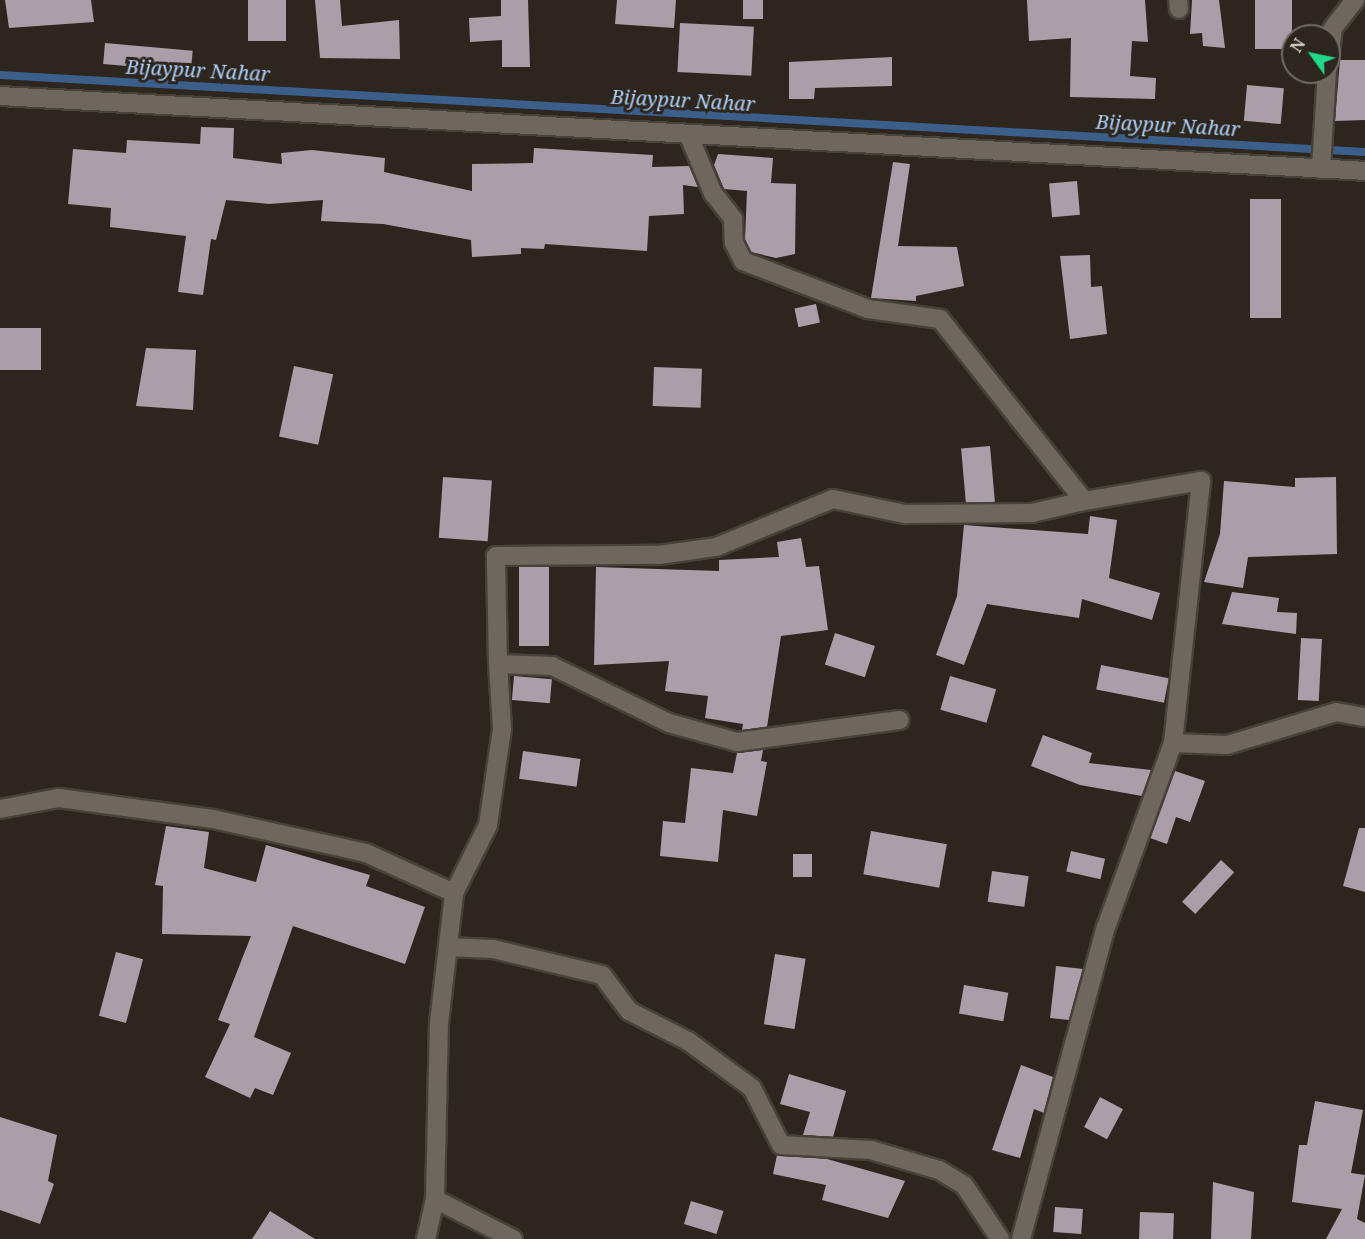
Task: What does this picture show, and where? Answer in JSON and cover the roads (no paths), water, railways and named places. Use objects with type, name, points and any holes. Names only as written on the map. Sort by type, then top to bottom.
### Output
[{"type":"street","points":[[1336,24],[1355,0]]},
{"type":"street","points":[[1322,165],[1326,84]]},
{"type":"street","points":[[0,96],[152,101],[689,136],[1322,165],[1365,171]]},
{"type":"street","points":[[689,136],[713,193],[733,219],[734,243],[743,261],[868,309],[940,319],[1084,501]]},
{"type":"street","points":[[426,1239],[435,1199],[439,1023],[454,893],[488,825],[502,729],[496,556],[659,555],[716,547],[833,499],[905,514],[1032,513],[1084,501],[1201,481],[1173,744],[1106,927],[1021,1239]]},
{"type":"street","points":[[498,664],[552,666],[669,723],[737,742],[900,720]]},
{"type":"street","points":[[1173,744],[1227,746],[1336,712],[1365,717]]},
{"type":"street","points":[[0,809],[59,798],[213,819],[366,854],[454,893]]},
{"type":"street","points":[[447,947],[493,950],[602,975],[629,1011],[688,1041],[752,1088],[781,1145],[871,1150],[939,1170],[964,1185],[1000,1239]]},
{"type":"street","points":[[435,1199],[513,1239]]},
{"type":"waterway","name":"Bijaypur Nahar","points":[[0,75],[1365,152]]}]
